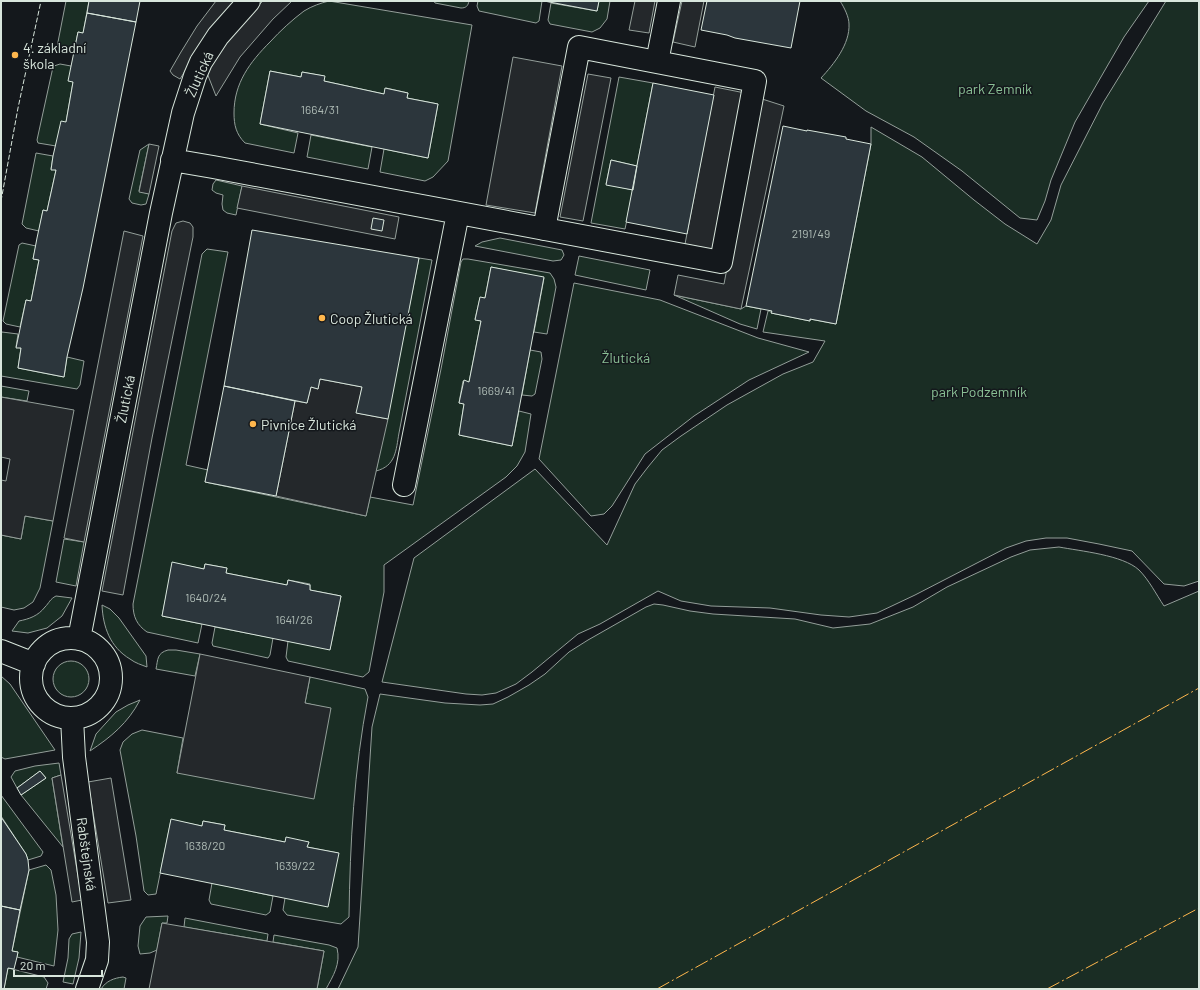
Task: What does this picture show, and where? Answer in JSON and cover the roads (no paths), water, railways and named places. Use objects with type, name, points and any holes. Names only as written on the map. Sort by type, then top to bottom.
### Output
[{"type":"street","name":"Žlutická","points":[[79,639],[152,258],[183,114],[201,62],[218,36],[249,1]]},
{"type":"street","points":[[657,62],[669,1]]},
{"type":"street","points":[[172,160],[721,262],[755,81],[579,47],[544,229]]},
{"type":"street","points":[[404,485],[458,213]]},
{"type":"street","points":[[66,639],[79,639],[92,644],[102,654],[109,666],[111,679],[108,694],[100,706],[87,715],[65,718],[46,709],[36,698],[31,677],[34,664],[41,652],[52,643],[66,639]]},
{"type":"street","points":[[1,651],[34,664]]},
{"type":"street","name":"Rabštejnská","points":[[72,718],[74,757],[98,942],[97,960],[87,989]]},
{"type":"place","name":"4. základní škola","points":[[15,55]]},
{"type":"place","name":"Coop Žlutická","points":[[322,318]]},
{"type":"place","name":"Pivnice Žlutická","points":[[253,424]]},
{"type":"park label","name":"park Zemník","points":[[995,88]]},
{"type":"park label","name":"park Podzemník","points":[[979,391]]}]
